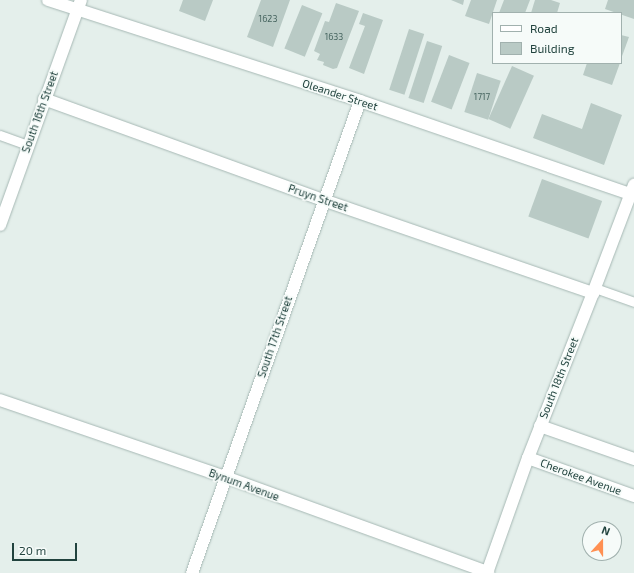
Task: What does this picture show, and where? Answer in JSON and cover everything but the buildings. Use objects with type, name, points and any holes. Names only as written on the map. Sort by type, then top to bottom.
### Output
[{"type":"street","name":"Oleander Street","points":[[48,0],[79,5],[360,101],[632,189]]},
{"type":"street","name":"South 16th Street","points":[[0,225],[79,5]]},
{"type":"street","name":"Pruyn Street","points":[[44,99],[323,200],[594,291]]},
{"type":"street","name":"South 17th Street","points":[[192,573],[323,200],[360,101]]},
{"type":"street","name":"South 18th Street","points":[[488,573],[540,426],[594,291],[632,189]]},
{"type":"street","name":"Bynum Avenue","points":[[0,400],[225,478],[488,573]]},
{"type":"street","points":[[540,426],[634,459]]},
{"type":"street","name":"Cherokee Avenue","points":[[528,458],[634,496]]},
{"type":"lane","points":[[0,135],[28,145]]},
{"type":"lane","points":[[594,291],[634,302]]}]
